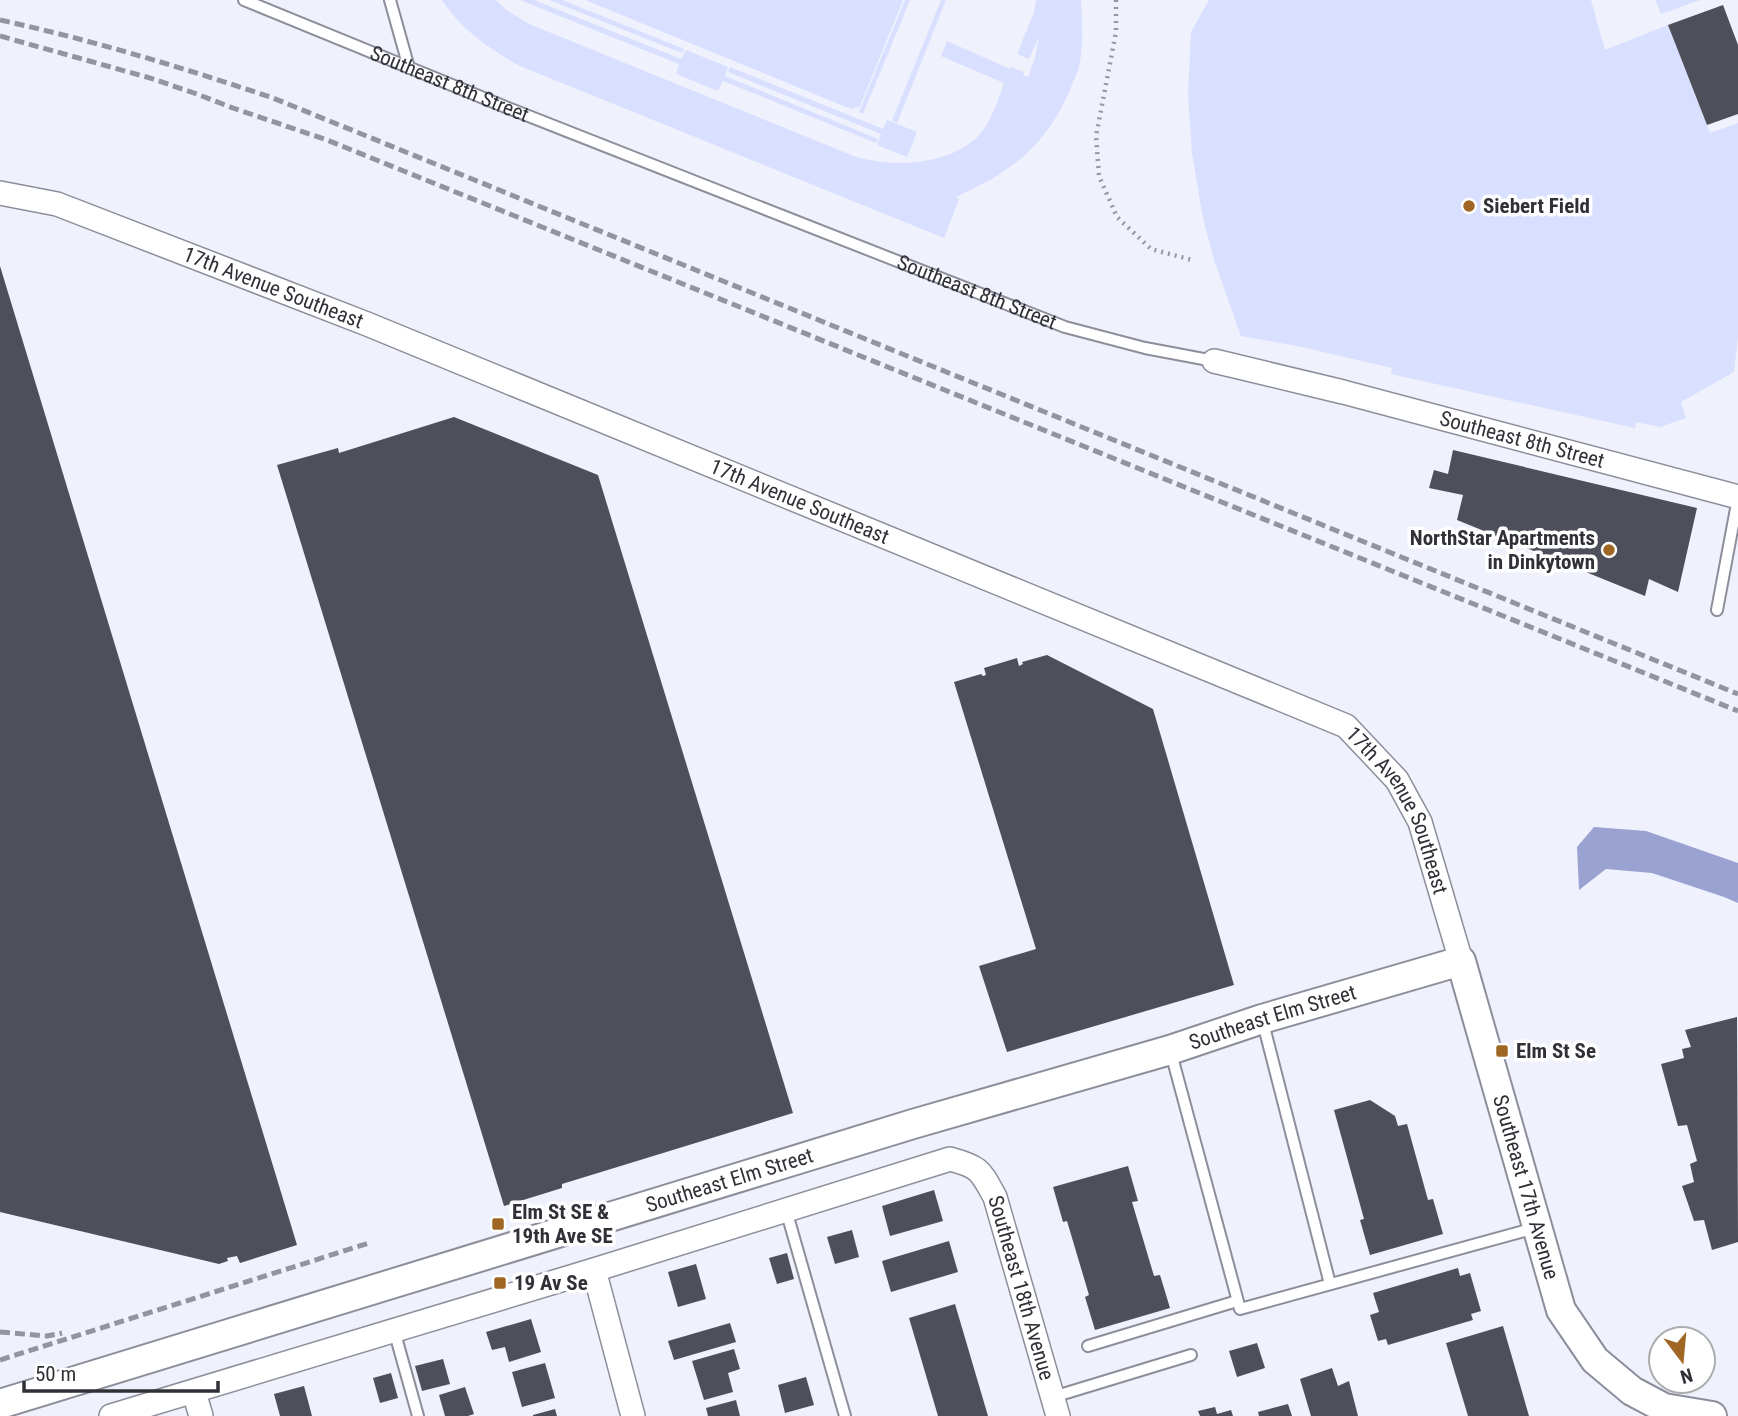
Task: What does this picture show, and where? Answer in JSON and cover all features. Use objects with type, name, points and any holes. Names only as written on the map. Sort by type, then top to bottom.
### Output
[{"type":"street","name":"17th Avenue Southeast","points":[[0,193],[57,204],[367,324],[1346,726],[1397,780],[1420,822],[1461,961]]},
{"type":"street","name":"Southeast 8th Street","points":[[1214,361],[1343,392],[1738,498]]},
{"type":"street","name":"Southeast Elm Street","points":[[0,1404],[887,1132],[1170,1050],[1262,1019],[1461,961]]},
{"type":"street","name":"Southeast 17th Avenue","points":[[1461,961],[1561,1310],[1595,1360],[1632,1391],[1664,1408],[1712,1416]]},
{"type":"street","name":"Southeast Elm Street","points":[[111,1416],[950,1159],[972,1165]]},
{"type":"street","name":"Southeast 18th Avenue","points":[[972,1165],[984,1177],[995,1197],[1055,1406]]},
{"type":"street","points":[[594,1270],[633,1416]]},
{"type":"street","points":[[194,1392],[201,1416]]},
{"type":"lane","name":"Southeast 8th Street","points":[[244,0],[783,217],[1065,327],[1145,348],[1214,361]]},
{"type":"lane","points":[[390,0],[409,68]]},
{"type":"lane","points":[[1717,610],[1738,498]]},
{"type":"lane","points":[[1262,1019],[1330,1284]]},
{"type":"lane","points":[[1170,1050],[1240,1309],[1537,1227]]},
{"type":"lane","points":[[786,1209],[845,1416]]},
{"type":"lane","points":[[1088,1346],[1237,1301]]},
{"type":"lane","points":[[394,1330],[418,1416]]},
{"type":"lane","points":[[1055,1406],[1191,1355]]},
{"type":"path","points":[[1116,0],[1116,32],[1096,136],[1099,176],[1117,217],[1151,249],[1192,260]]},
{"type":"shaded area","points":[[442,0],[496,0],[529,24],[856,157],[880,162],[910,163],[938,158],[964,147],[984,129],[1004,83],[941,56],[947,41],[1010,69],[1011,67],[1024,72],[1023,75],[1028,77],[1039,37],[1029,59],[1017,54],[1036,0],[1081,0],[1082,45],[1080,62],[1070,90],[1049,127],[1024,156],[1010,167],[956,197],[959,199],[944,238],[520,66],[477,38],[458,21]]},
{"type":"shaded area","points":[[520,0],[534,0],[681,59],[686,50],[728,67],[725,76],[878,139],[876,143],[723,81],[718,91],[676,74],[679,64]]},
{"type":"shaded area","points":[[549,0],[562,0],[684,49],[682,53]]},
{"type":"shaded area","points":[[585,0],[903,0],[860,106],[851,109]]},
{"type":"shaded area","points":[[905,0],[910,0],[863,114],[859,112]]},
{"type":"shaded area","points":[[941,0],[946,0],[897,123],[892,121]]},
{"type":"shaded area","name":"Siebert Field","points":[[1209,0],[1591,0],[1605,50],[1668,25],[1710,133],[1738,123],[1738,336],[1734,372],[1681,402],[1686,418],[1660,427],[1636,422],[1635,428],[1391,374],[1392,368],[1241,336],[1214,260],[1203,218],[1192,153],[1188,95],[1191,32]]},
{"type":"shaded area","points":[[1655,0],[1700,0],[1661,14]]},
{"type":"shaded area","points":[[730,67],[883,129],[887,120],[917,132],[907,157],[877,145],[881,134],[728,72]]},
{"type":"shaded area","points":[[1594,827],[1646,831],[1738,863],[1738,903],[1652,873],[1606,869],[1579,890],[1577,847]]},
{"type":"building","points":[[1723,5],[1738,45],[1738,114],[1707,125],[1668,25]]},
{"type":"building","points":[[0,266],[297,1245],[240,1263],[237,1256],[227,1258],[228,1261],[219,1264],[0,1212]]},
{"type":"building","points":[[454,417],[598,475],[793,1113],[562,1184],[562,1188],[504,1206],[277,465],[338,448],[339,453]]},
{"type":"building","name":"NorthStar Apartments in Dinkytown","points":[[1453,450],[1697,508],[1678,592],[1649,579],[1645,596],[1457,520],[1463,495],[1429,488],[1434,470],[1448,474]]},
{"type":"building","points":[[1047,655],[1153,709],[1234,985],[1007,1052],[979,966],[1036,949],[954,682],[986,675],[984,668],[1017,658],[1019,666],[1022,662]]},
{"type":"building","points":[[1737,1017],[1738,1242],[1712,1250],[1704,1220],[1694,1221],[1682,1186],[1694,1182],[1690,1164],[1697,1161],[1687,1125],[1678,1126],[1661,1064],[1684,1058],[1682,1049],[1691,1047],[1685,1030]]},
{"type":"building","points":[[1370,1100],[1395,1116],[1398,1126],[1407,1124],[1428,1200],[1433,1199],[1443,1234],[1370,1255],[1360,1220],[1364,1219],[1334,1110]]},
{"type":"building","points":[[1128,1166],[1138,1201],[1132,1202],[1154,1276],[1160,1275],[1170,1308],[1095,1330],[1085,1297],[1089,1295],[1067,1221],[1063,1222],[1053,1187]]},
{"type":"building","points":[[934,1190],[943,1221],[890,1236],[882,1206]]},
{"type":"building","points":[[852,1230],[859,1257],[835,1264],[827,1237]]},
{"type":"building","points":[[949,1241],[958,1272],[891,1292],[882,1261]]},
{"type":"building","points":[[787,1253],[794,1279],[777,1284],[769,1258]]},
{"type":"building","points":[[696,1264],[706,1299],[678,1307],[668,1272]]},
{"type":"building","points":[[1458,1268],[1460,1276],[1470,1273],[1481,1311],[1471,1314],[1473,1320],[1388,1345],[1386,1339],[1378,1341],[1370,1315],[1379,1312],[1373,1293]]},
{"type":"building","points":[[955,1304],[988,1416],[938,1416],[909,1318]]},
{"type":"building","points":[[531,1319],[541,1352],[509,1362],[505,1347],[492,1350],[486,1332]]},
{"type":"building","points":[[730,1323],[736,1342],[674,1360],[668,1341]]},
{"type":"building","points":[[1503,1326],[1529,1416],[1468,1416],[1446,1343]]},
{"type":"building","points":[[1257,1343],[1265,1368],[1237,1377],[1229,1351]]},
{"type":"building","points":[[734,1349],[740,1369],[728,1373],[733,1392],[704,1400],[692,1361]]},
{"type":"building","points":[[443,1359],[450,1384],[422,1391],[415,1366]]},
{"type":"building","points":[[545,1363],[555,1398],[522,1407],[512,1372]]},
{"type":"building","points":[[1332,1368],[1338,1386],[1349,1381],[1358,1416],[1311,1416],[1300,1379]]},
{"type":"building","points":[[391,1373],[398,1398],[380,1403],[373,1378]]},
{"type":"building","points":[[806,1377],[814,1405],[785,1413],[778,1385]]},
{"type":"building","points":[[304,1386],[312,1416],[280,1416],[274,1394]]},
{"type":"building","points":[[465,1387],[474,1414],[445,1416],[439,1395]]},
{"type":"building","points":[[736,1400],[740,1416],[708,1416],[706,1408]]},
{"type":"building","points":[[1288,1404],[1292,1416],[1259,1416],[1258,1412]]},
{"type":"building","points":[[1215,1407],[1217,1414],[1231,1410],[1233,1416],[1200,1416],[1198,1411]]},
{"type":"building","points":[[555,1409],[557,1416],[533,1416],[533,1415]]},
{"type":"railway","points":[[0,20],[138,55],[273,98],[1738,694]]},
{"type":"railway","points":[[0,36],[150,78],[327,140],[1738,711]]},
{"type":"railway","points":[[0,1360],[369,1243]]},
{"type":"railway","points":[[0,1332],[47,1336],[62,1333]]},
{"type":"place","name":"Siebert Field","points":[[1469,206]]},
{"type":"place","name":"NorthStar Apartments in Dinkytown","points":[[1609,550]]},
{"type":"place","name":"Elm St Se","points":[[1502,1051]]},
{"type":"place","name":"Elm St SE & 19th Ave SE","points":[[498,1224]]},
{"type":"place","name":"19 Av Se","points":[[500,1283]]}]
